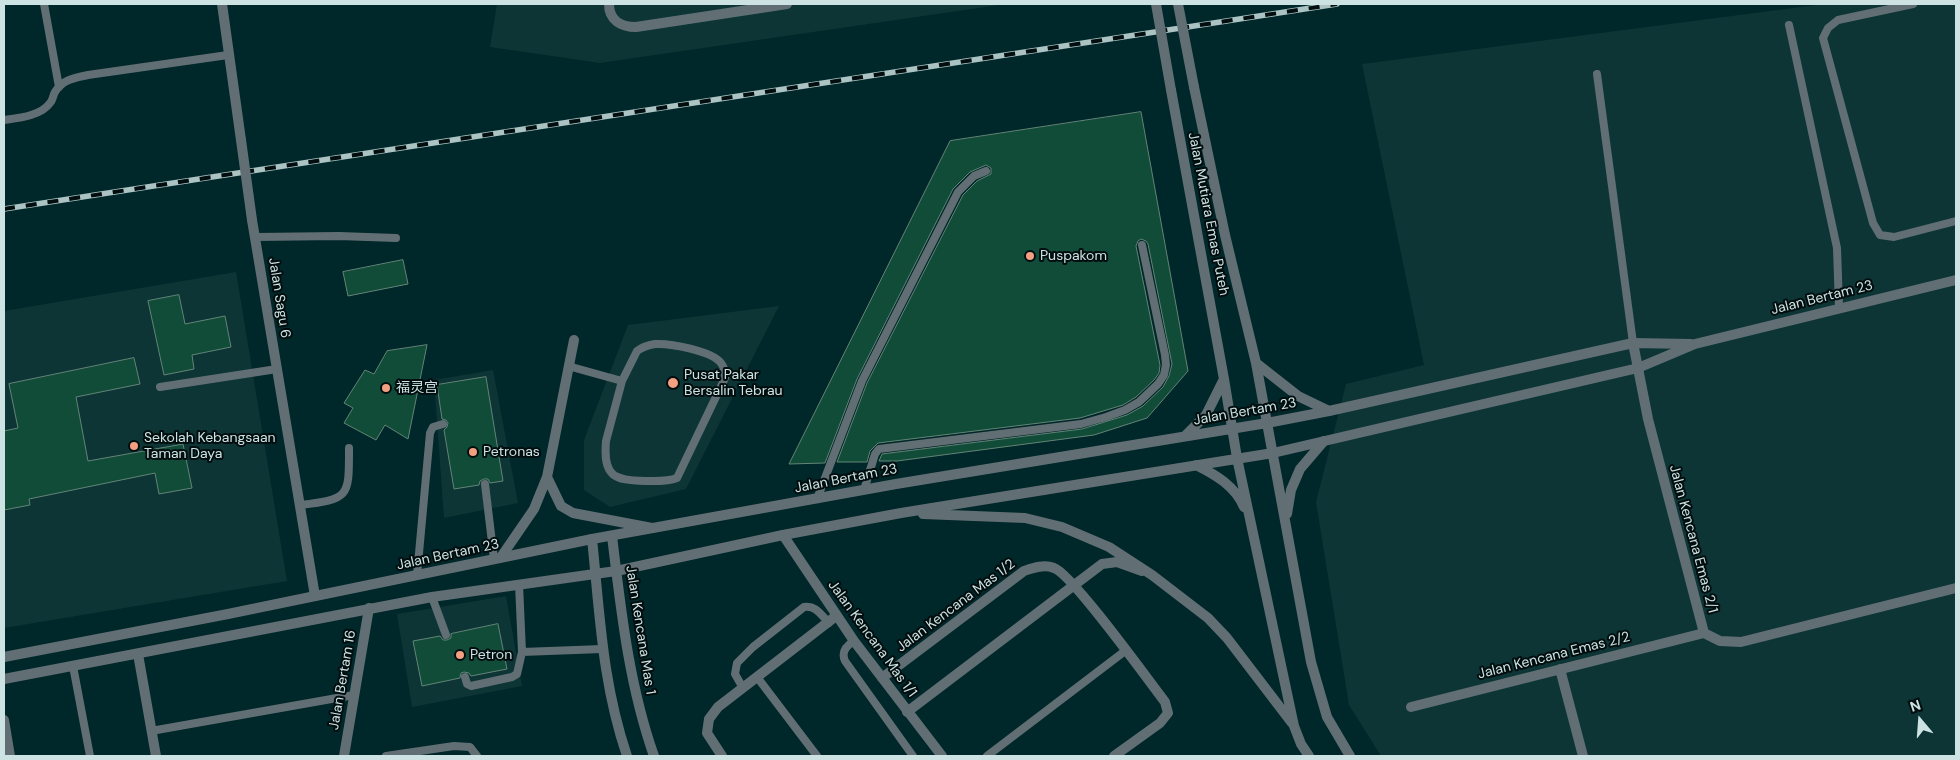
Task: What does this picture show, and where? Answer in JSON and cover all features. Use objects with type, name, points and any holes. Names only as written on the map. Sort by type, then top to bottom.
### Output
[{"type":"street","name":"Jalan Sagu 6","points":[[222,4],[252,220],[315,596]]},
{"type":"street","points":[[609,4],[612,16],[616,22],[627,27],[787,4]]},
{"type":"street","name":"Jalan Mutiara Emas Puteh","points":[[1156,4],[1237,458]]},
{"type":"street","name":"Jalan Mutiara Emas Puteh","points":[[1178,4],[1225,235],[1256,363],[1273,454]]},
{"type":"street","name":"Jalan Bertam 23","points":[[4,679],[369,608],[432,597],[616,571],[783,535],[901,513],[1237,458],[1273,454],[1638,368],[1694,344],[1956,280]]},
{"type":"street","points":[[498,558],[534,510],[547,477],[574,340]]},
{"type":"street","name":"Jalan Bertam 23","points":[[4,657],[315,596],[592,538],[612,536],[864,490],[1267,423],[1329,411],[1633,343],[1694,344]]},
{"type":"street","name":"Jalan Kencana Emas 2/1","points":[[1633,343],[1648,419],[1704,633],[1720,641],[1742,642],[1956,588]]},
{"type":"street","points":[[1256,363],[1298,396],[1329,411]]},
{"type":"street","points":[[1184,436],[1206,416],[1224,379]]},
{"type":"street","points":[[1286,521],[1291,490],[1300,469],[1324,441]]},
{"type":"street","points":[[1273,454],[1312,662],[1327,717],[1350,756]]},
{"type":"street","points":[[1237,458],[1294,726],[1301,744],[1309,756]]},
{"type":"street","points":[[1196,465],[1217,475],[1239,496],[1252,527]]},
{"type":"street","points":[[547,477],[561,506],[573,513],[652,528]]},
{"type":"street","points":[[901,513],[1025,518],[1062,527],[1109,547],[1152,575],[1208,618],[1227,638],[1294,726]]},
{"type":"street","name":"Jalan Kencana Mas 1/1","points":[[783,535],[833,620],[854,641],[942,756]]},
{"type":"street","name":"Jalan Kencana Mas 1","points":[[612,536],[630,669],[636,698],[654,756]]},
{"type":"street","points":[[592,538],[602,649],[612,705],[627,756]]},
{"type":"street","points":[[907,712],[1102,564],[1110,562],[1127,565],[1152,575]]},
{"type":"street","name":"Jalan Kencana Mas 1/2","points":[[882,678],[1024,571],[1040,566],[1055,568],[1074,585],[1165,702],[1168,713],[1160,723],[1114,756]]},
{"type":"street","name":"Jalan Bertam 16","points":[[344,756],[369,608]]},
{"type":"street","points":[[722,756],[706,733],[709,719],[718,707],[833,620]]},
{"type":"street","name":"Jalan Kencana Emas 2/2","points":[[1411,707],[1704,633]]},
{"type":"street","points":[[138,654],[156,756]]},
{"type":"street","points":[[1560,669],[1583,756]]},
{"type":"street","points":[[4,720],[10,756]]},
{"type":"lane","points":[[44,4],[59,86]]},
{"type":"lane","points":[[1913,4],[1838,20],[1828,28],[1823,38],[1873,223],[1880,235],[1894,237],[1956,221]]},
{"type":"lane","points":[[1789,25],[1837,248],[1840,307]]},
{"type":"lane","points":[[4,120],[22,117],[41,110],[50,103],[59,86],[69,79],[228,55]]},
{"type":"lane","points":[[1597,74],[1633,343]]},
{"type":"lane","points":[[817,499],[862,381],[958,192],[974,176],[986,171]]},
{"type":"lane","points":[[255,238],[339,236],[396,238]]},
{"type":"lane","points":[[864,490],[875,454],[879,449],[1081,424],[1125,410],[1151,393],[1164,375],[1166,365],[1142,245]]},
{"type":"lane","points":[[654,344],[697,351],[710,355],[721,363],[725,378],[677,478],[652,481],[623,480],[616,478],[610,470],[605,450],[606,441],[622,381],[637,351],[654,344]]},
{"type":"lane","points":[[568,366],[622,381]]},
{"type":"lane","points":[[160,387],[277,369]]},
{"type":"lane","points":[[417,575],[430,433],[433,427],[443,424]]},
{"type":"lane","points":[[300,505],[328,502],[343,495],[348,483],[349,448]]},
{"type":"lane","points":[[485,484],[498,558]]},
{"type":"lane","points":[[464,677],[467,684],[471,686],[512,677],[517,674],[522,652],[519,584]]},
{"type":"lane","points":[[432,597],[446,635]]},
{"type":"lane","points":[[743,688],[735,674],[737,662],[804,607],[814,607],[833,620]]},
{"type":"lane","points":[[854,641],[848,645],[844,652],[845,661],[913,756]]},
{"type":"lane","points":[[522,652],[602,649]]},
{"type":"lane","points":[[986,756],[1125,651]]},
{"type":"lane","points":[[73,666],[90,756]]},
{"type":"lane","points":[[757,677],[817,756]]},
{"type":"lane","points":[[151,731],[354,695]]},
{"type":"lane","points":[[386,756],[454,746],[470,747],[478,756]]},
{"type":"shaded area","points":[[497,4],[1006,4],[600,63],[490,47]]},
{"type":"shaded area","points":[[1824,4],[1956,4],[1956,756],[1381,756],[1349,705],[1316,502],[1346,384],[1424,365],[1362,64]]},
{"type":"shaded area","name":"Sekolah Kebangsaan Taman Daya","points":[[236,272],[287,581],[4,628],[4,311]]},
{"type":"shaded area","name":"Pusat Pakar Bersalin Tebrau","points":[[779,306],[686,489],[610,507],[584,490],[584,440],[628,325]]},
{"type":"shaded area","points":[[493,370],[518,503],[444,518],[434,380]]},
{"type":"shaded area","points":[[506,596],[522,686],[412,707],[397,614]]},
{"type":"building","name":"Puspakom","points":[[1141,112],[1188,371],[1147,418],[1094,435],[897,461],[879,461],[882,454],[1082,429],[1127,415],[1143,406],[1163,387],[1169,376],[1172,364],[1148,244],[1141,239],[1136,246],[1160,365],[1159,373],[1154,380],[1136,397],[1123,405],[1080,418],[878,443],[870,451],[867,462],[837,462],[867,383],[963,195],[977,181],[991,174],[991,168],[986,165],[970,172],[953,189],[857,379],[825,463],[789,464],[950,141]]},
{"type":"building","points":[[403,260],[408,284],[348,296],[343,272]]},
{"type":"building","points":[[179,295],[185,324],[225,316],[231,347],[192,355],[194,369],[164,375],[148,301]]},
{"type":"building","name":"福灵宫","points":[[427,345],[408,439],[385,425],[376,440],[344,423],[353,408],[344,403],[365,370],[374,374],[387,351]]},
{"type":"building","points":[[134,358],[140,384],[76,397],[88,461],[183,444],[192,488],[159,494],[155,473],[29,499],[30,505],[4,510],[4,431],[18,428],[9,384]]},
{"type":"building","name":"Petronas","points":[[486,377],[503,481],[490,483],[488,479],[484,479],[480,481],[479,485],[454,489],[444,430],[448,423],[442,419],[437,385]]},
{"type":"building","name":"Petron","points":[[498,624],[507,669],[471,676],[469,673],[464,672],[461,673],[460,678],[422,686],[413,641],[440,636],[443,640],[447,640],[451,638],[451,634]]},
{"type":"railway","points":[[4,209],[1337,4]]},
{"type":"place","name":"Puspakom","points":[[1030,256]]},
{"type":"place","name":"Pusat Pakar Bersalin Tebrau","points":[[673,383]]},
{"type":"place","name":"福灵宫","points":[[386,388]]},
{"type":"place","name":"Sekolah Kebangsaan Taman Daya","points":[[134,446]]},
{"type":"place","name":"Petronas","points":[[473,452]]},
{"type":"place","name":"Petron","points":[[460,655]]}]
